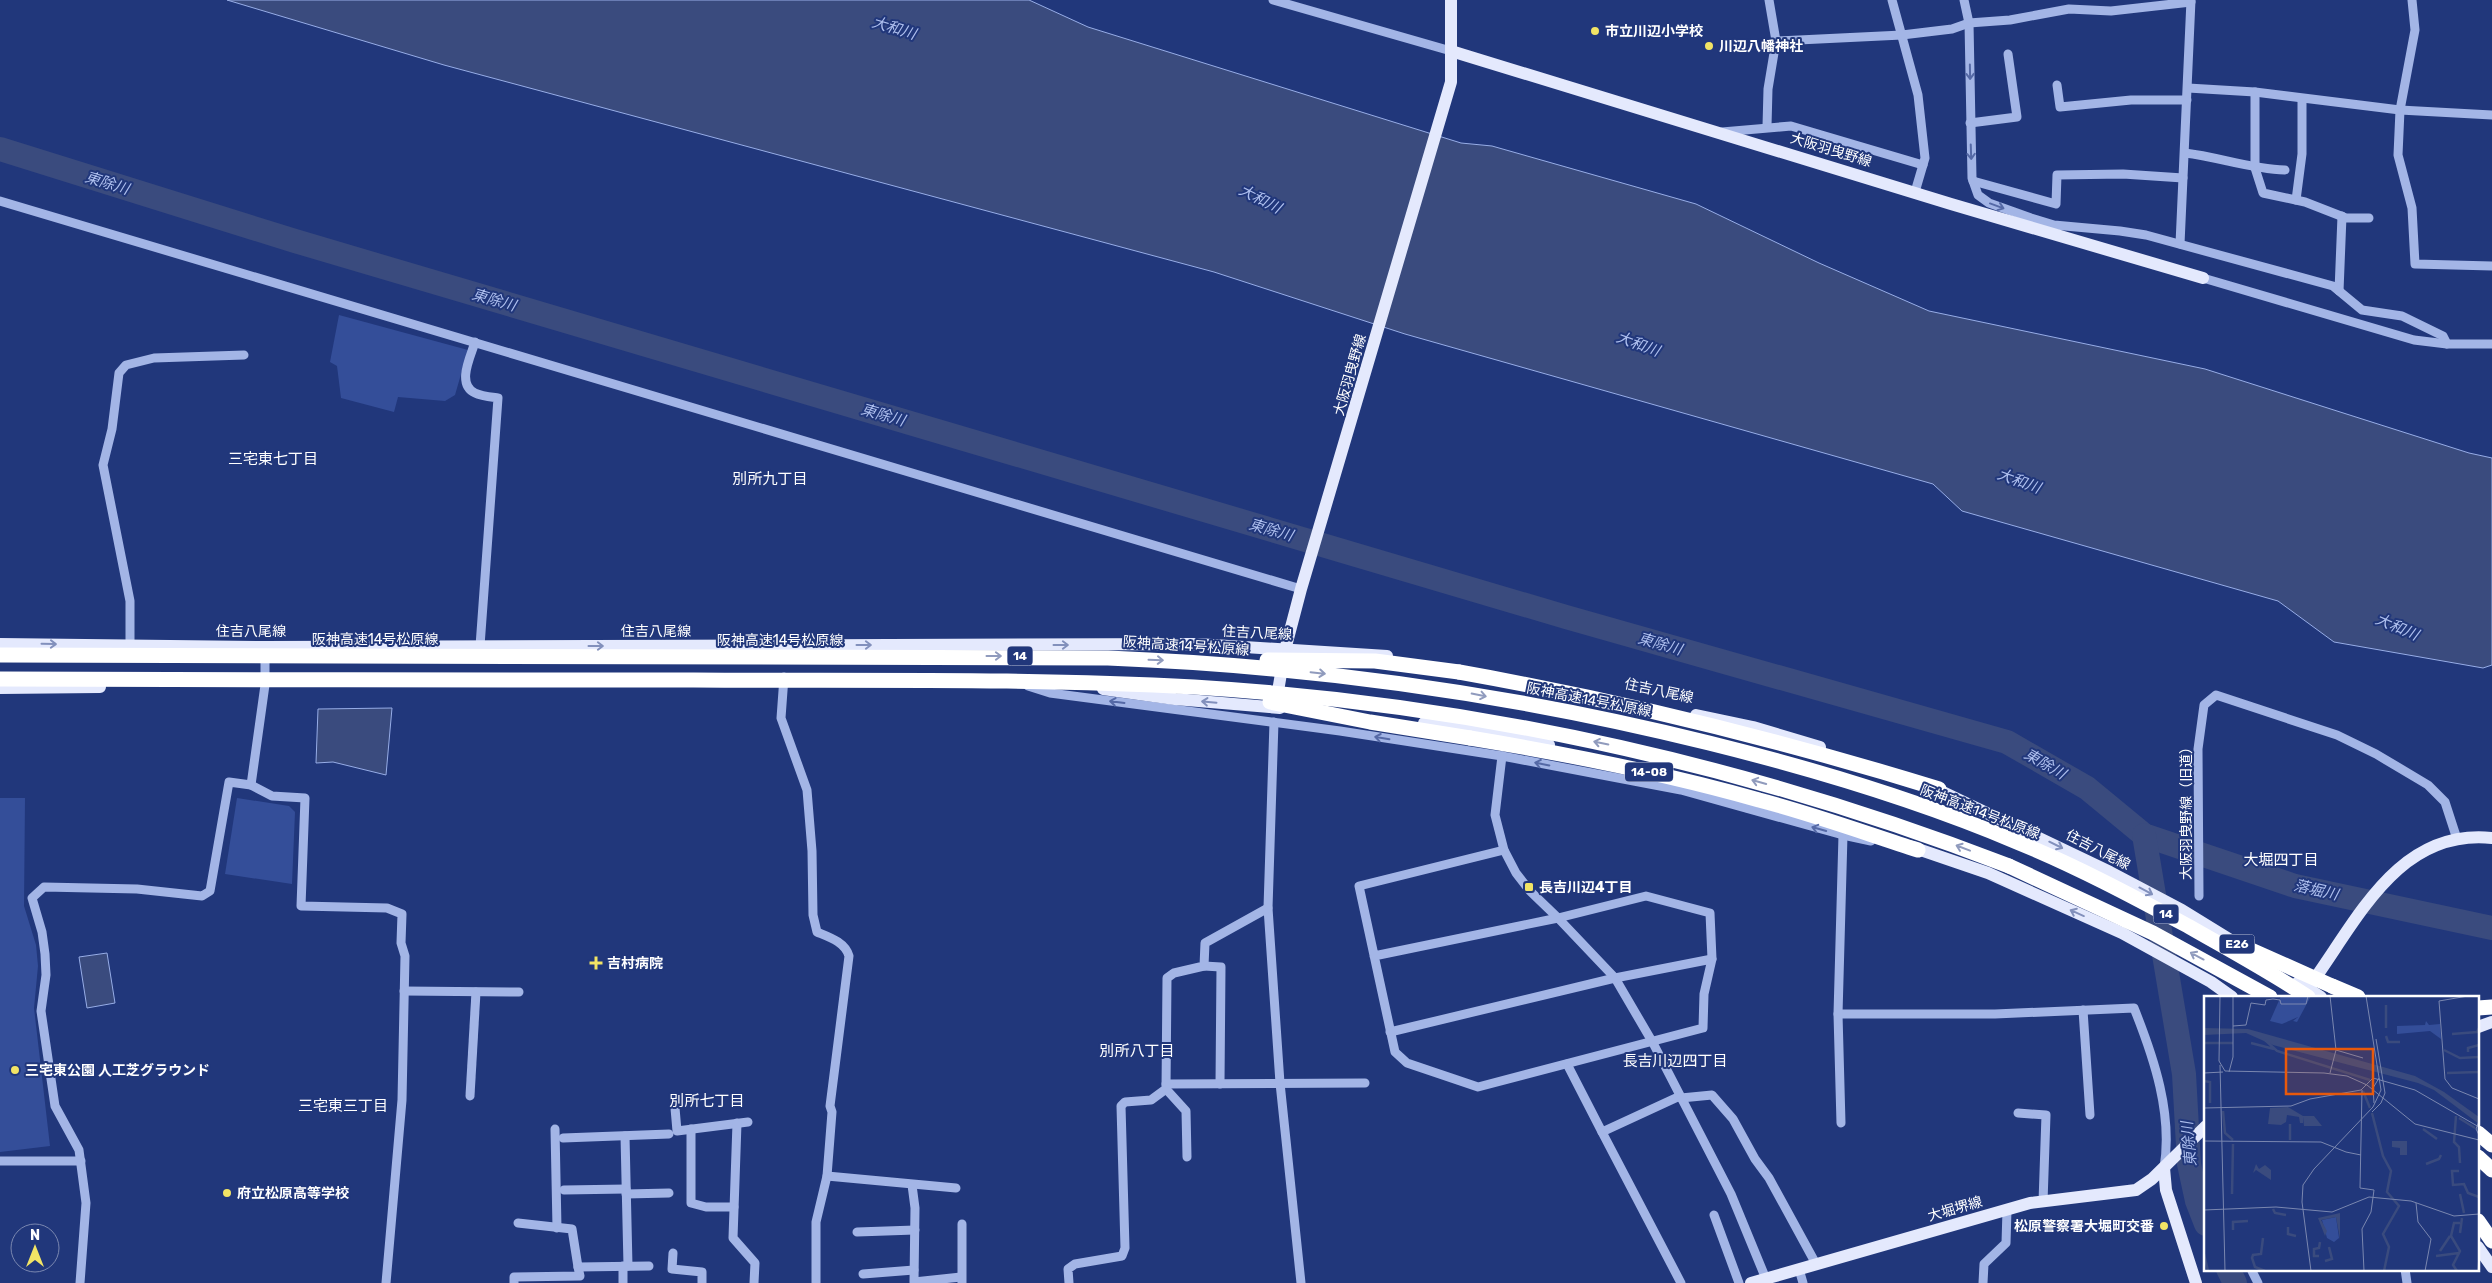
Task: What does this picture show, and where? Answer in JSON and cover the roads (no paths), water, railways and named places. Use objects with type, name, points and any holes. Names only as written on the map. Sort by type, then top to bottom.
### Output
[{"type":"highway","name":"阪神高速14号松原線","points":[[0,655],[1009,656],[1201,661],[1382,680],[1470,693],[1658,730],[1756,755],[1936,810],[2018,842],[2143,902],[2244,957],[2306,994]]},
{"type":"highway","points":[[1201,661],[1296,659],[1375,661],[1459,672],[1622,704],[1714,725],[1838,758],[1939,789]]},
{"type":"highway","name":"14","points":[[0,679],[1006,681],[1198,688],[1293,696],[1464,718],[1657,755],[1851,808],[2008,866],[2083,899],[2215,966],[2268,996]]},
{"type":"highway","name":"14-08","points":[[1198,688],[1370,722],[1575,756],[1680,779],[1826,820],[1918,850]]},
{"type":"highway","name":"E26","points":[[2143,902],[2356,996]]},
{"type":"highway","name":"14","points":[[2215,966],[2257,996]]},
{"type":"highway","points":[[2480,1135],[2492,1146]]},
{"type":"highway","points":[[2480,1159],[2492,1170]]},
{"type":"highway","points":[[2480,1217],[2492,1232]]},
{"type":"highway","points":[[2480,1224],[2492,1241]]},
{"type":"main road","name":"大阪羽曳野線","points":[[1275,708],[1285,650],[1302,586],[1345,446],[1451,82],[1450,0]]},
{"type":"main road","name":"大阪羽曳野線","points":[[1451,51],[2017,224],[2203,278]]},
{"type":"main road","name":"住吉八尾線","points":[[0,644],[265,647],[1197,644],[1368,653],[1472,668],[1753,727],[1866,760],[1939,789],[2110,872],[2182,910],[2306,994]]},
{"type":"main road","points":[[0,688],[265,685],[785,673],[992,674],[1175,699],[1275,708],[1351,712],[1506,736],[1691,774],[1844,817],[1918,850],[1988,873],[2122,934],[2194,973],[2230,996]]},
{"type":"main road","points":[[2306,994],[2356,920],[2384,882],[2400,866],[2419,853],[2457,839],[2492,838]]},
{"type":"main road","points":[[2480,1026],[2492,1022]]},
{"type":"main road","name":"大堀堺線","points":[[1751,1283],[2007,1210],[2043,1202],[2136,1190],[2167,1164],[2204,1128]]},
{"type":"main road","points":[[2167,1164],[2166,1190],[2196,1283]]},
{"type":"main road","points":[[2480,1250],[2492,1267]]},
{"type":"street","points":[[1273,0],[1451,51]]},
{"type":"street","points":[[1767,126],[1768,89],[1776,41],[1769,0]]},
{"type":"street","points":[[1892,0],[1918,95],[1925,158],[1915,192]]},
{"type":"street","points":[[1964,0],[1969,23],[1970,123],[1973,181],[1978,195],[1989,204],[2054,225],[2120,231],[2180,244],[2334,286],[2362,310],[2402,316],[2443,336],[2447,344]]},
{"type":"street","points":[[2412,0],[2416,30],[2400,110],[2398,155],[2412,208],[2415,264],[2492,266]]},
{"type":"street","points":[[1776,41],[1902,35],[1952,29],[1969,23],[2010,20],[2070,8],[2111,11],[2191,1],[2180,244]]},
{"type":"street","points":[[1970,123],[2017,117],[2008,54]]},
{"type":"street","points":[[2057,85],[2060,107],[2131,100],[2187,100]]},
{"type":"street","points":[[2188,88],[2256,92],[2400,110],[2492,115]]},
{"type":"street","points":[[2256,92],[2255,168],[2263,193],[2296,200],[2342,216],[2369,218]]},
{"type":"street","points":[[2296,200],[2302,154],[2302,99]]},
{"type":"street","points":[[1720,132],[1767,126],[1791,126],[1923,165]]},
{"type":"street","points":[[2185,154],[2211,156],[2255,168],[2285,170]]},
{"type":"street","points":[[1973,181],[2056,204],[2057,174],[2123,174],[2183,178]]},
{"type":"street","points":[[0,201],[1302,586]]},
{"type":"street","points":[[2339,291],[2342,216]]},
{"type":"street","points":[[2017,224],[2031,218]]},
{"type":"street","points":[[2203,278],[2414,340],[2447,344],[2492,344]]},
{"type":"street","points":[[475,342],[464,378],[468,387],[474,393],[498,398],[480,646]]},
{"type":"street","points":[[130,645],[130,601],[102,465],[112,429],[118,373],[126,365],[154,358],[244,355]]},
{"type":"street","points":[[251,785],[265,685],[265,647]]},
{"type":"street","points":[[785,673],[781,718],[807,790],[812,851],[813,915],[817,932],[838,941],[847,949],[849,956],[830,1106],[832,1112],[827,1176],[816,1222],[816,1283]]},
{"type":"street","points":[[992,674],[1050,693],[1274,722],[1502,756],[1681,790],[1843,836],[1918,850]]},
{"type":"street","name":"大阪羽曳野線（旧道）","points":[[2199,896],[2198,749],[2204,705],[2216,696],[2336,735],[2376,754],[2428,785],[2445,802],[2452,816],[2457,839]]},
{"type":"street","points":[[1274,722],[1268,908],[1280,1083],[1301,1283]]},
{"type":"street","points":[[1502,756],[1495,815],[1504,850],[1516,873],[1530,891],[1615,978],[1653,1043],[1731,1194],[1766,1279]]},
{"type":"street","points":[[80,1283],[86,1202],[81,1161],[79,1150],[55,1106],[41,1011],[46,975],[45,954],[42,932],[32,898],[44,887],[137,889],[202,896],[210,891],[229,782],[251,785],[272,796],[304,798],[302,906],[387,908],[402,914],[401,943],[405,956],[402,1100],[386,1283]]},
{"type":"street","points":[[1841,1123],[1838,1014],[1843,836]]},
{"type":"street","points":[[1374,956],[1558,918],[1646,896],[1710,913],[1712,959],[1704,994],[1703,1028],[1653,1043],[1478,1087],[1407,1063],[1395,1052],[1390,1032],[1359,886],[1504,850]]},
{"type":"street","points":[[1204,966],[1205,943],[1268,908]]},
{"type":"street","points":[[1390,1032],[1615,978],[1712,959]]},
{"type":"street","points":[[1187,1157],[1186,1111],[1166,1086],[1166,978],[1174,973],[1204,966],[1221,967],[1220,1084]]},
{"type":"street","points":[[404,991],[520,992]]},
{"type":"street","points":[[470,1096],[476,992]]},
{"type":"street","points":[[1838,1014],[1995,1014],[2134,1008],[2152,1054],[2162,1100],[2167,1164]]},
{"type":"street","points":[[2083,1010],[2090,1115]]},
{"type":"street","points":[[1567,1064],[1681,1283]]},
{"type":"street","points":[[1069,1283],[1068,1269],[1075,1264],[1122,1256],[1125,1248],[1121,1106],[1125,1102],[1151,1100],[1166,1086],[1365,1083]]},
{"type":"street","points":[[1602,1132],[1680,1097],[1712,1094],[1733,1119],[1787,1207],[1816,1264]]},
{"type":"street","points":[[675,1108],[678,1131],[748,1122]]},
{"type":"street","points":[[2018,1113],[2046,1114],[2043,1202]]},
{"type":"street","points":[[737,1123],[733,1238],[755,1262],[754,1283]]},
{"type":"street","points":[[555,1129],[556,1228]]},
{"type":"street","points":[[691,1129],[691,1203],[706,1207],[734,1207]]},
{"type":"street","points":[[563,1138],[669,1134]]},
{"type":"street","points":[[623,1283],[626,1266],[625,1136]]},
{"type":"street","points":[[0,1161],[81,1161]]},
{"type":"street","points":[[827,1176],[956,1188]]},
{"type":"street","points":[[912,1185],[914,1282],[962,1280],[962,1224]]},
{"type":"street","points":[[564,1190],[669,1193]]},
{"type":"street","points":[[1984,1283],[1984,1264],[2006,1242],[2007,1210]]},
{"type":"street","points":[[1714,1215],[1739,1283]]},
{"type":"street","points":[[518,1223],[572,1229],[580,1275]]},
{"type":"street","points":[[857,1232],[914,1230]]},
{"type":"street","points":[[673,1253],[672,1269],[702,1272],[702,1283]]},
{"type":"street","points":[[514,1283],[514,1277],[580,1275],[626,1266],[649,1266]]},
{"type":"street","points":[[1799,1269],[1803,1283]]},
{"type":"street","points":[[863,1274],[914,1270]]},
{"type":"street","points":[[2251,1270],[2258,1283]]},
{"type":"street","points":[[2405,1270],[2407,1283]]},
{"type":"water","name":"大和川","points":[[227,0],[1029,0],[1088,27],[1461,143],[1492,146],[1696,204],[1819,263],[1929,311],[2205,369],[2469,453],[2492,458],[2492,665],[2483,668],[2334,642],[2278,601],[1962,511],[1933,484],[1405,334],[1214,272],[444,65]]},
{"type":"water","points":[[392,708],[386,775],[333,762],[316,763],[318,709]]},
{"type":"water","points":[[107,953],[115,1003],[87,1008],[79,957]]},
{"type":"waterway","name":"東除川","points":[[0,149],[295,241],[1566,617],[2007,742],[2087,788],[2144,835],[2295,886],[2492,928]]},
{"type":"waterway","name":"東除川","points":[[2144,835],[2184,1074],[2189,1164],[2197,1201],[2204,1219]]},
{"type":"waterway","name":"東除川","points":[[2228,1270],[2235,1283]]},
{"type":"place","name":"市立川辺小学校","points":[[1595,31]]},
{"type":"place","name":"川辺八幡神社","points":[[1709,46]]},
{"type":"place","name":"長吉川辺4丁目","points":[[1529,887]]},
{"type":"place","name":"吉村病院","points":[[596,963]]},
{"type":"place","name":"三宅東公園 人工芝グラウンド","points":[[15,1070]]},
{"type":"place","name":"府立松原高等学校","points":[[227,1193]]},
{"type":"place","name":"松原警察署大堀町交番","points":[[2164,1226]]},
{"type":"district","name":"三宅東七丁目","points":[[273,459]]},
{"type":"district","name":"別所九丁目","points":[[770,479]]},
{"type":"district","name":"大堀四丁目","points":[[2281,860]]},
{"type":"district","name":"別所八丁目","points":[[1137,1051]]},
{"type":"district","name":"長吉川辺四丁目","points":[[1675,1061]]},
{"type":"district","name":"別所七丁目","points":[[707,1101]]},
{"type":"district","name":"三宅東三丁目","points":[[343,1106]]},
{"type":"water label","name":"落堀川","points":[[2316,890]]}]
